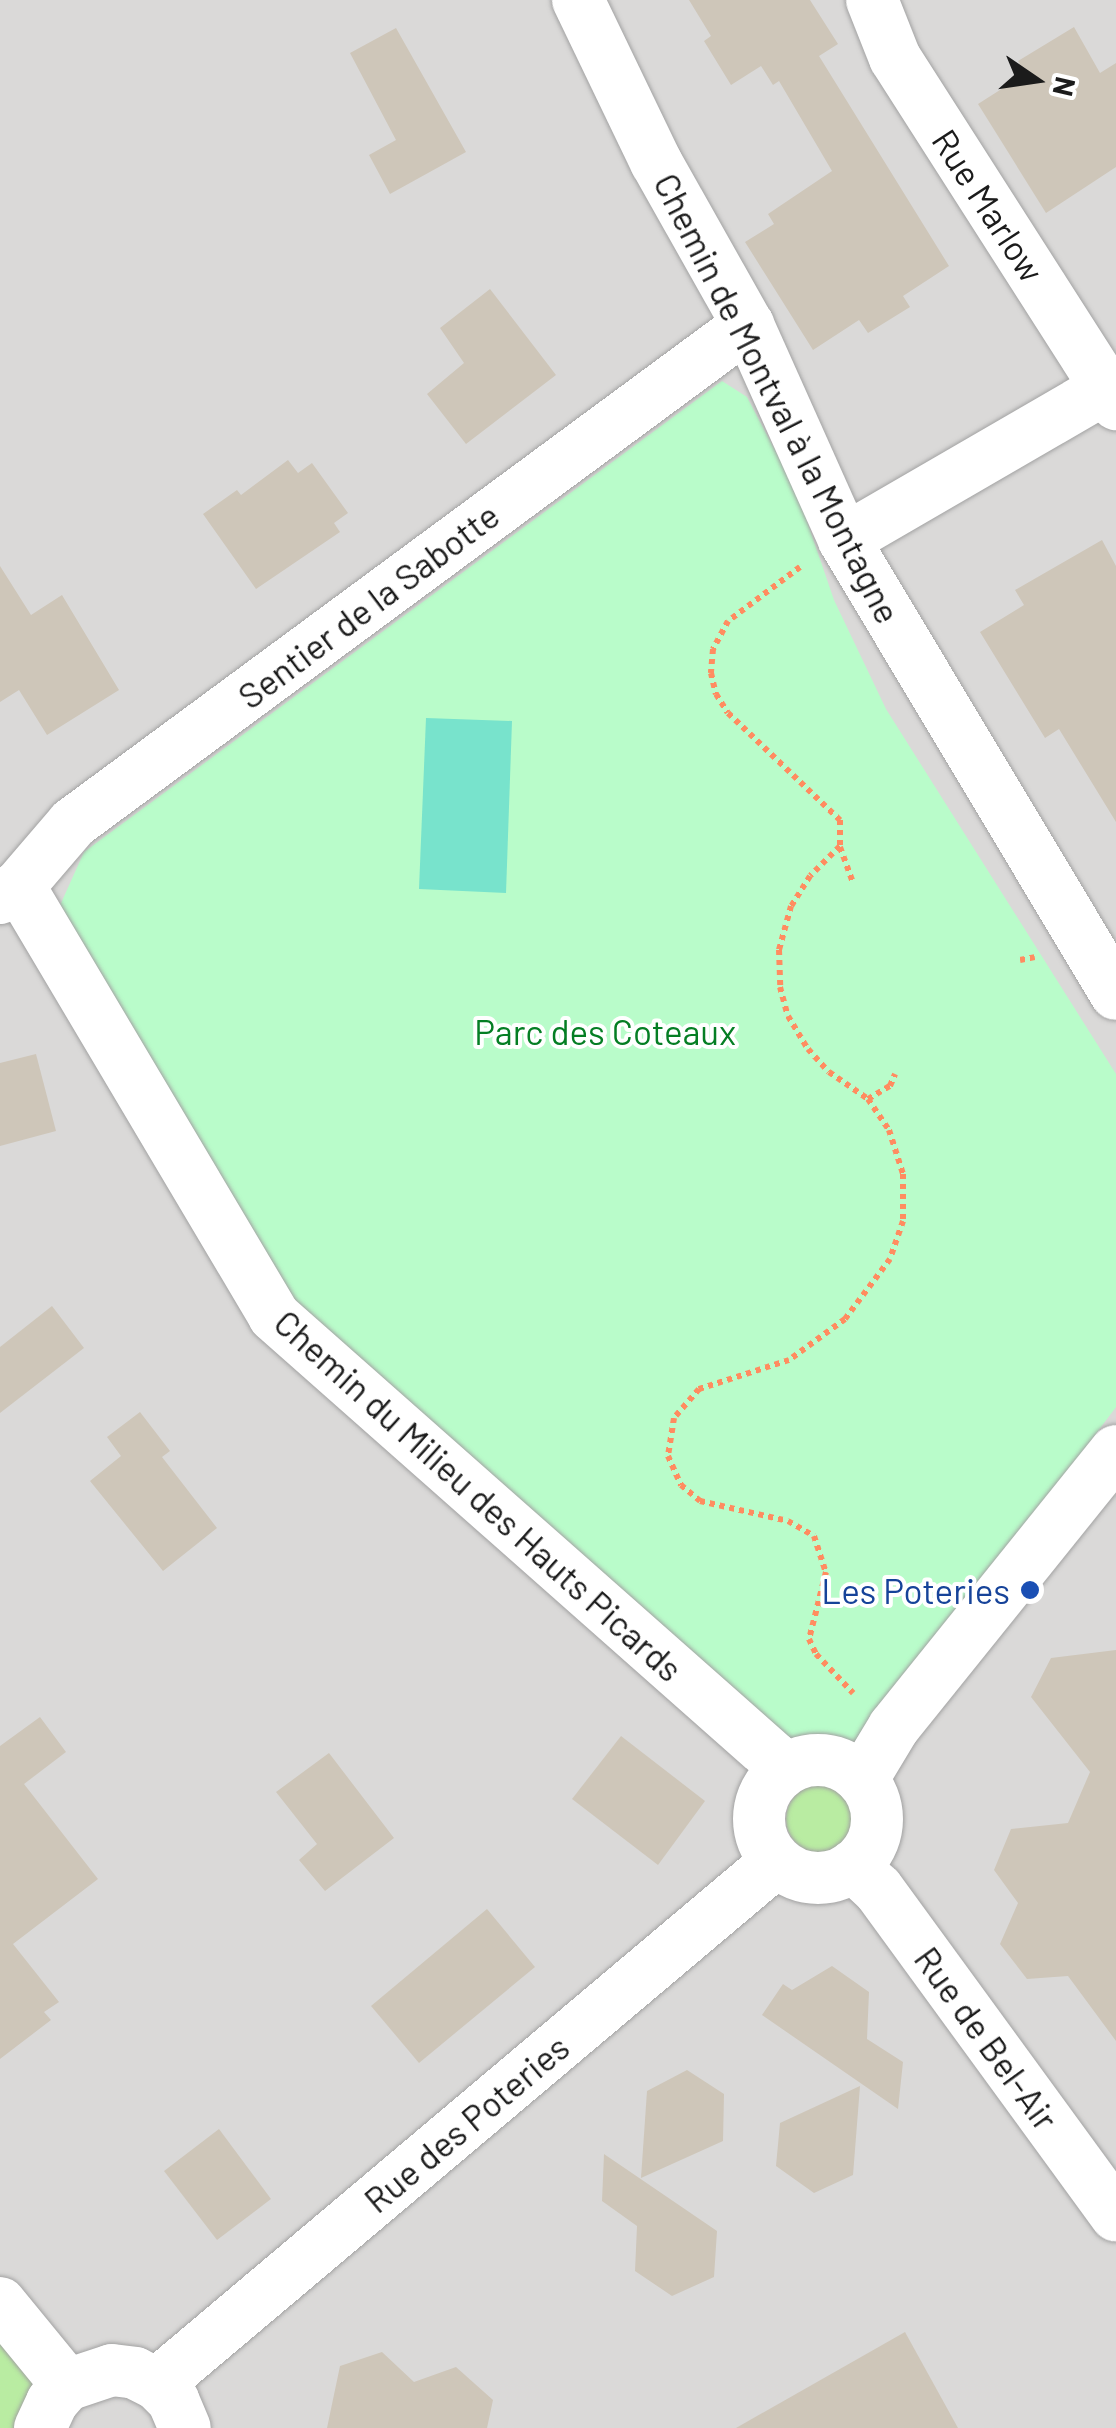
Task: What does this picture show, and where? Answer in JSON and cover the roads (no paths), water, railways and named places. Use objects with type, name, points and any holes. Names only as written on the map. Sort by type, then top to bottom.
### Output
[{"type":"street","name":"Chemin de Montval à la Montagne","points":[[578,0],[656,162],[748,324],[844,540],[1116,994]]},
{"type":"street","name":"Rue Marlow","points":[[872,0],[895,58],[1111,396]]},
{"type":"street","name":"Sentier de la Sabotte","points":[[9,892],[73,823],[748,324]]},
{"type":"street","points":[[844,540],[1111,396]]},
{"type":"street","name":"Chemin du Milieu des Hauts Picards","points":[[9,892],[274,1316],[775,1759],[779,1774]]},
{"type":"street","points":[[862,1780],[894,1727],[1116,1451]]},
{"type":"street","points":[[812,1760],[831,1761],[862,1780],[876,1816],[875,1835],[853,1866],[839,1875],[806,1878],[776,1862],[759,1828],[766,1790],[779,1774],[812,1760]]},
{"type":"street","name":"Rue des Poteries","points":[[156,2384],[776,1862]]},
{"type":"street","name":"Rue de Bel-Air","points":[[853,1866],[878,1889],[1116,2215]]},
{"type":"street","points":[[0,2303],[54,2407],[112,2370],[135,2373],[156,2384],[173,2400],[185,2428]]},
{"type":"place","name":"Les Poteries","points":[[1030,1590]]},
{"type":"park label","name":"Parc des Coteaux","points":[[605,1031]]}]
